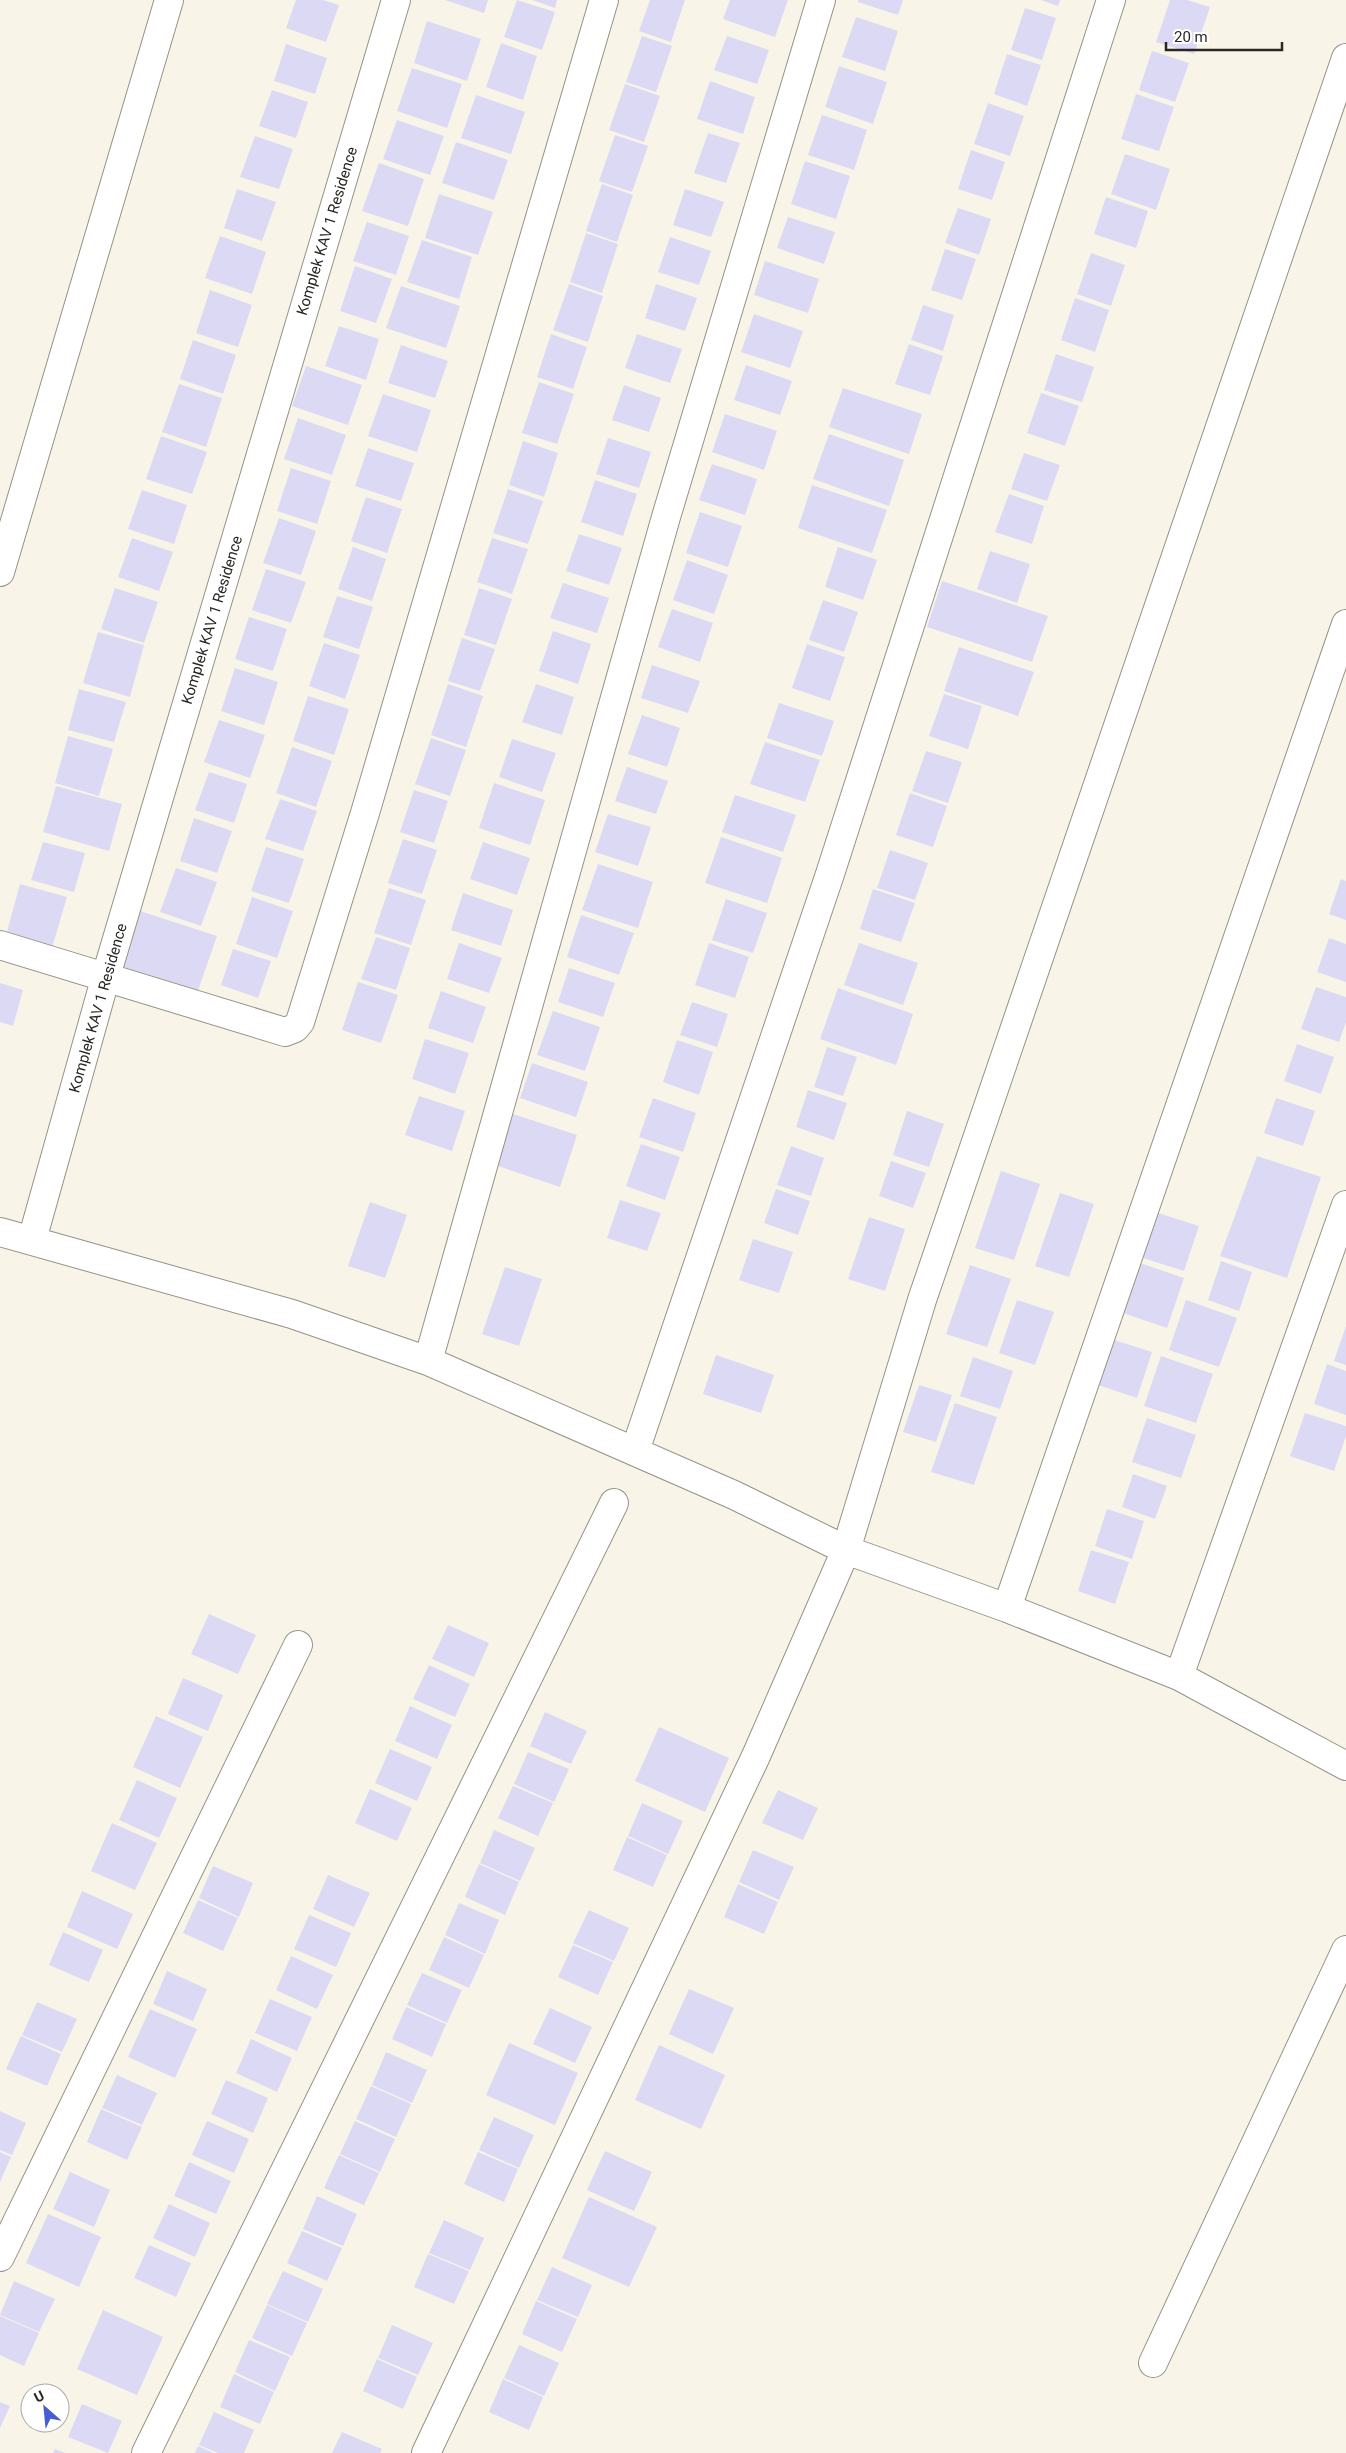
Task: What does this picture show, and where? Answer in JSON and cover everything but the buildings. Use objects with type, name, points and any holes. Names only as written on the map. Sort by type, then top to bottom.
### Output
[{"type":"street","points":[[0,572],[169,0]]},
{"type":"street","name":"Komplek KAV 1 Residence","points":[[32,1240],[106,976],[396,0]]},
{"type":"street","points":[[0,946],[106,976],[285,1032],[295,1028],[300,1022],[365,813],[604,0]]},
{"type":"street","points":[[428,1361],[666,517],[821,0]]},
{"type":"street","points":[[635,1451],[830,874],[1111,0]]},
{"type":"street","points":[[426,2453],[756,1756],[846,1550],[929,1281],[1346,58]]},
{"type":"street","points":[[1007,1608],[1346,624]]},
{"type":"street","points":[[1179,1676],[1346,1205]]},
{"type":"street","points":[[0,1232],[292,1314],[428,1361],[734,1495],[846,1550],[1007,1608],[1179,1676],[1346,1766]]},
{"type":"street","points":[[146,2453],[614,1503]]},
{"type":"street","points":[[0,2257],[298,1645]]},
{"type":"street","points":[[1153,2363],[1346,1950]]}]
